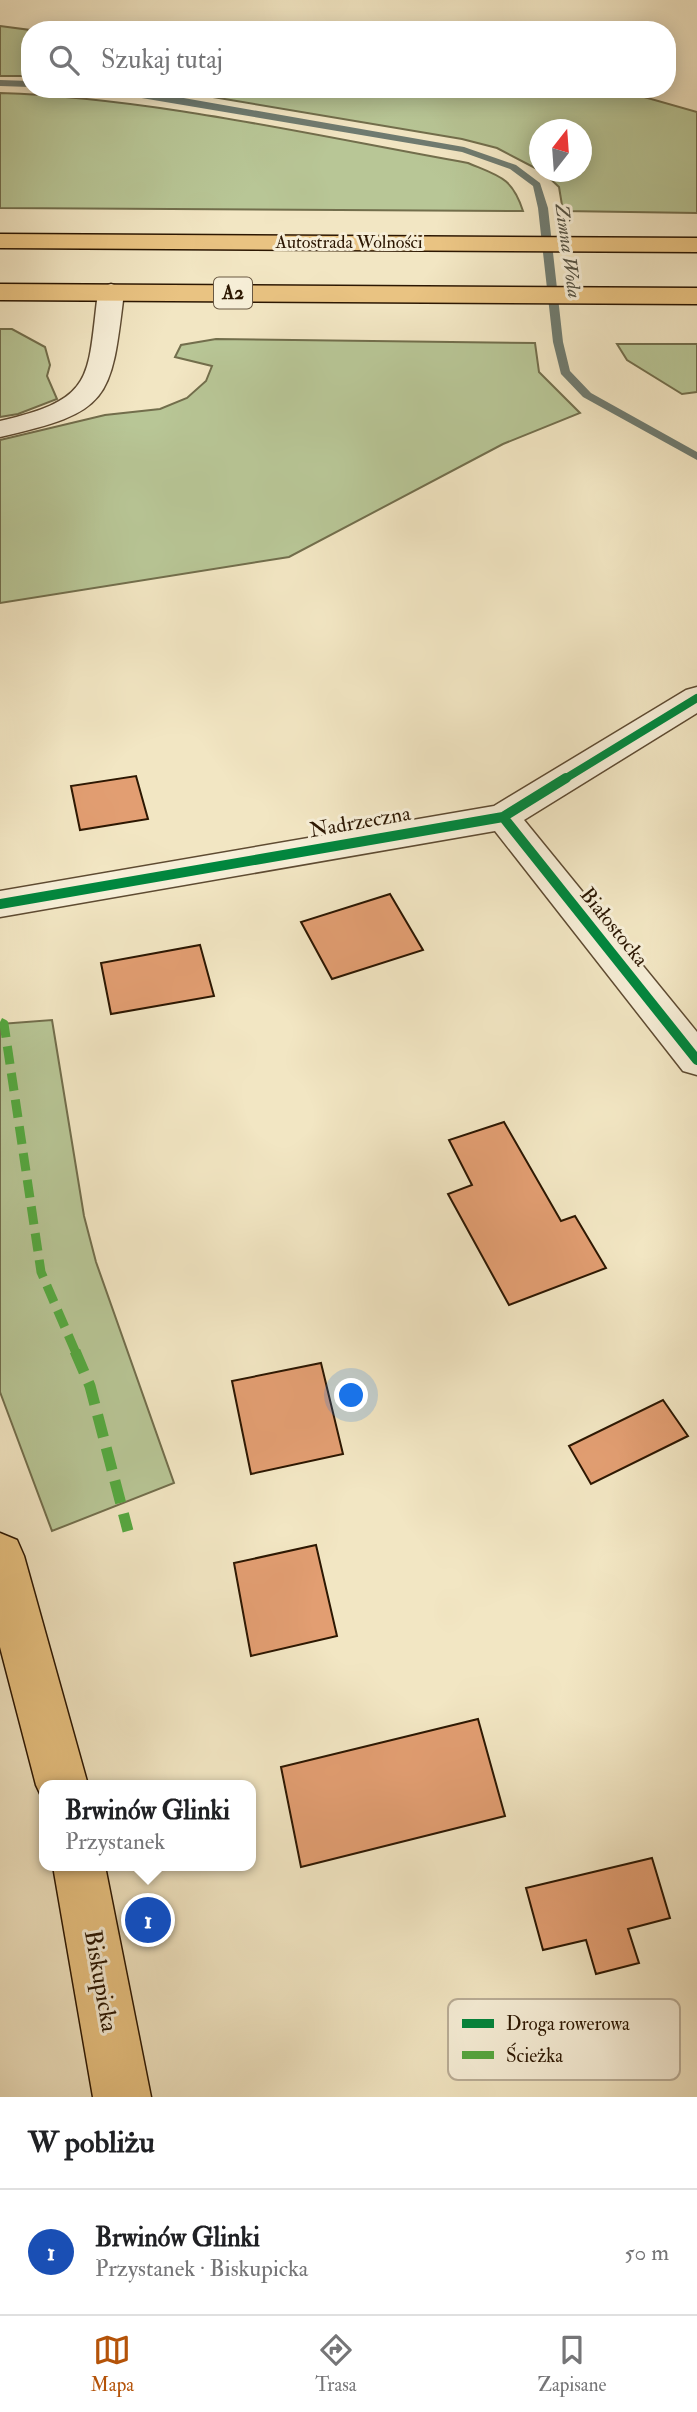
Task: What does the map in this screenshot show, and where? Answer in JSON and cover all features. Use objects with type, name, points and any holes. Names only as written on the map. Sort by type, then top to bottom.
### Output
[{"type":"main road","name":"Autostrada Wolności","points":[[0,240],[697,245]]},
{"type":"main road","name":"A2","points":[[0,292],[697,296]]},
{"type":"main road","points":[[0,1556],[61,1780]]},
{"type":"main road","name":"Biskupicka","points":[[80,1871],[122,2097]]},
{"type":"street","points":[[0,429],[39,420],[81,400],[90,391],[99,372],[111,292]]},
{"type":"street","name":"Nadrzeczna","points":[[0,904],[503,817],[697,698]]},
{"type":"street","name":"Białostocka","points":[[503,817],[697,1060]]},
{"type":"green space","points":[[0,26],[21,29],[21,76],[0,76]]},
{"type":"green space","points":[[0,93],[21,94],[21,98],[77,98],[175,110],[468,163],[509,184],[523,211],[0,208]]},
{"type":"green space","points":[[218,98],[648,98],[697,112],[697,213],[563,211],[559,187],[554,182],[592,182],[592,119],[529,119],[529,165],[497,148],[462,139]]},
{"type":"green space","points":[[0,329],[12,329],[45,347],[50,365],[47,376],[57,399],[18,414],[0,417]]},
{"type":"green space","points":[[216,339],[535,343],[539,372],[580,413],[503,444],[289,557],[0,603],[0,440],[105,415],[160,409],[187,398],[206,381],[212,366],[175,357],[181,345]]},
{"type":"green space","points":[[617,344],[697,344],[697,392],[682,394],[627,360]]},
{"type":"green space","points":[[52,1020],[84,1216],[96,1262],[174,1483],[52,1531],[0,1392],[0,1024]]},
{"type":"building","points":[[136,776],[148,819],[80,830],[71,786]]},
{"type":"building","points":[[390,894],[423,950],[332,979],[301,922]]},
{"type":"building","points":[[200,945],[214,996],[111,1014],[101,963]]},
{"type":"building","points":[[504,1122],[561,1221],[575,1216],[606,1268],[509,1305],[448,1194],[472,1185],[449,1140]]},
{"type":"building","points":[[321,1363],[343,1454],[251,1474],[232,1381]]},
{"type":"building","points":[[663,1400],[688,1436],[591,1484],[569,1446]]},
{"type":"building","points":[[316,1545],[337,1636],[251,1656],[234,1563]]},
{"type":"building","points":[[478,1719],[505,1816],[301,1867],[281,1767]]},
{"type":"building","points":[[652,1858],[670,1918],[628,1929],[639,1963],[596,1974],[586,1940],[543,1950],[526,1888]]},
{"type":"waterway","name":"Zimna Woda","points":[[0,83],[21,84]]},
{"type":"waterway","name":"Zimna Woda","points":[[162,98],[464,150],[513,167],[537,185],[543,208],[558,342],[565,372],[587,395],[697,457]]},
{"type":"marked path","points":[[0,1022],[4,1024],[41,1272],[90,1386],[128,1531]]},
{"type":"cycle path","points":[[0,904],[503,817],[697,698]]},
{"type":"cycle path","points":[[503,817],[697,1060]]},
{"type":"place","name":"Brwinów Glinki","points":[[148,1920]]}]
